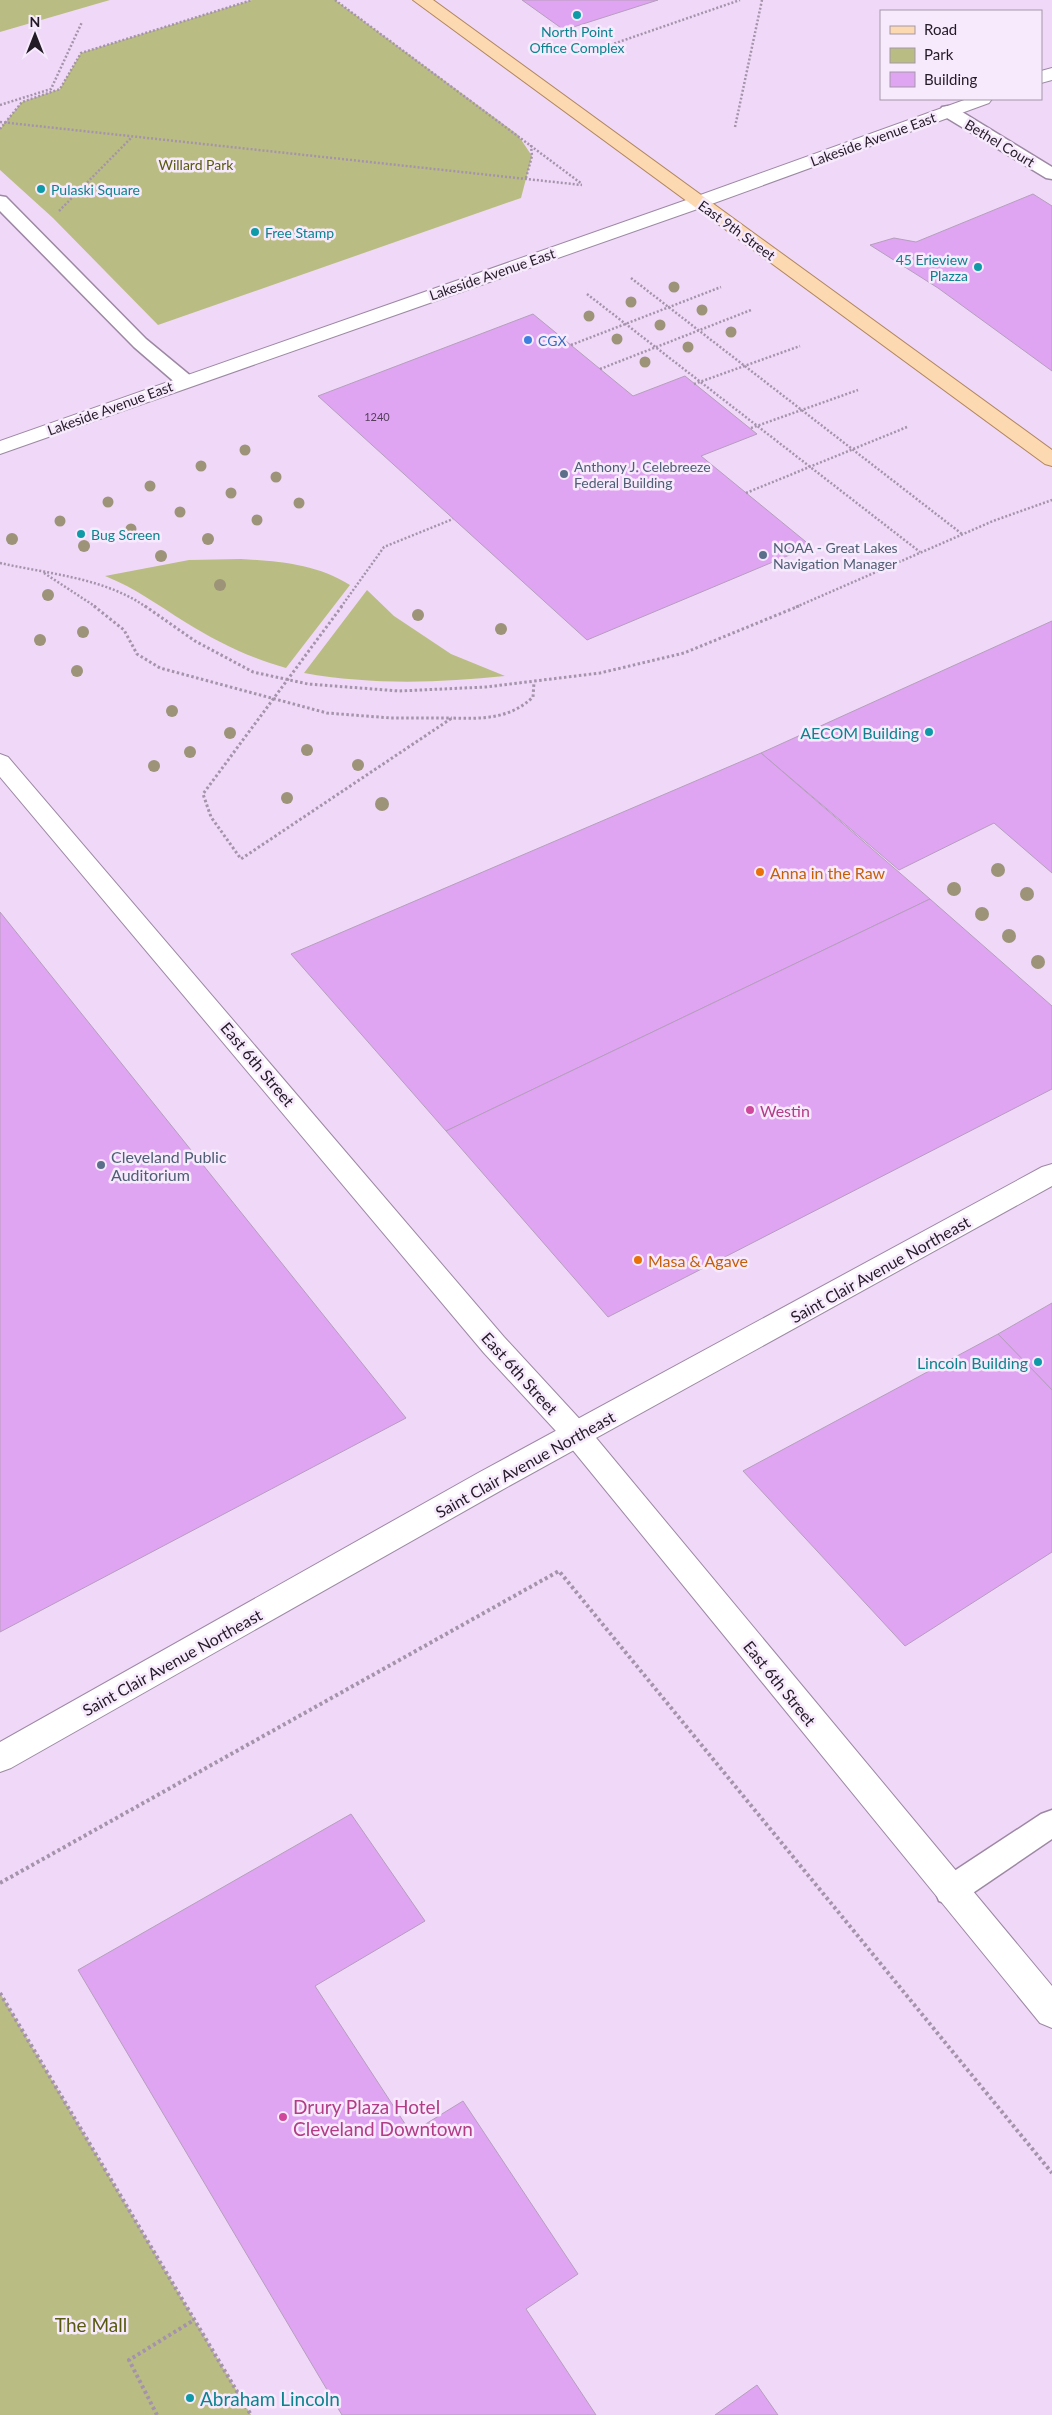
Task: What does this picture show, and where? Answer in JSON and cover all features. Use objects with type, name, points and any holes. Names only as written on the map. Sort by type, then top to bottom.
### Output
[{"type":"main road","name":"East 9th Street","points":[[422,0],[1052,460]]},
{"type":"street","name":"Lakeside Avenue East","points":[[0,448],[185,381],[699,202],[980,100]]},
{"type":"street","name":"East 6th Street","points":[[0,762],[494,1344],[577,1435],[950,1891],[1052,2012]]},
{"type":"street","name":"Saint Clair Avenue Northeast","points":[[0,1758],[577,1435],[1052,1174]]},
{"type":"lane","name":"Bethel Court","points":[[948,112],[1052,174]]},
{"type":"lane","points":[[0,201],[145,347],[185,381]]},
{"type":"lane","points":[[950,1891],[1052,1823]]},
{"type":"path","points":[[0,129],[22,102],[60,89],[81,53],[252,0]]},
{"type":"path","points":[[0,122],[582,184],[335,0]]},
{"type":"path","points":[[584,54],[740,0]]},
{"type":"path","points":[[736,127],[762,0]]},
{"type":"path","points":[[0,105],[51,89],[82,22]]},
{"type":"path","points":[[53,218],[132,136]]},
{"type":"path","points":[[526,178],[532,156],[531,145]]},
{"type":"path","points":[[631,278],[962,534]]},
{"type":"path","points":[[571,345],[721,287]]},
{"type":"path","points":[[587,294],[920,552]]},
{"type":"path","points":[[600,369],[751,310]]},
{"type":"path","points":[[694,384],[800,346]]},
{"type":"path","points":[[751,428],[858,390]]},
{"type":"path","points":[[746,493],[907,427]]},
{"type":"path","points":[[0,563],[102,585],[133,598],[195,641],[252,672],[308,684],[399,692],[534,682],[600,674],[684,653],[770,619],[962,534],[1052,500]]},
{"type":"path","points":[[452,718],[241,859],[211,817],[203,794],[289,680],[384,547],[453,519]]},
{"type":"path","points":[[42,572],[98,609],[124,630],[137,654],[151,664],[213,683],[327,713],[480,719],[512,712],[533,697],[534,682]]},
{"type":"path","points":[[0,1884],[559,1571],[1052,2173]]},
{"type":"path","points":[[0,1993],[251,2415]]},
{"type":"path","points":[[157,2415],[129,2360],[194,2320]]},
{"type":"green space","points":[[0,0],[110,0],[0,32]]},
{"type":"green space","name":"Willard Park","points":[[252,0],[335,0],[518,135],[532,156],[521,198],[158,325],[53,218],[0,170],[0,129],[22,102],[60,89],[81,53]]},
{"type":"green space","points":[[241,559],[269,561],[311,568],[324,572],[350,585],[286,668],[222,643],[136,591],[105,576],[189,560]]},
{"type":"green space","points":[[367,590],[394,616],[451,654],[505,676],[404,682],[354,680],[304,673]]},
{"type":"green space","name":"The Mall","points":[[0,1993],[251,2415],[0,2415]]},
{"type":"building","name":"North Point Office Complex","points":[[522,0],[658,0],[564,30]]},
{"type":"building","name":"45 Erieview Plazza","points":[[1033,194],[1052,206],[1052,371],[938,288],[870,245],[894,238],[916,242]]},
{"type":"building","name":"Anthony J. Celebreeze Federal Building","points":[[533,314],[633,396],[685,376],[757,434],[701,456],[811,546],[587,640],[318,396]]},
{"type":"building","name":"AECOM Building","points":[[1052,621],[1052,873],[994,823],[899,870],[761,753]]},
{"type":"building","points":[[761,753],[930,899],[446,1131],[291,954]]},
{"type":"building","name":"Westin","points":[[930,899],[1052,1006],[1052,1089],[608,1317],[446,1131]]},
{"type":"building","name":"Cleveland Public Auditorium","points":[[0,912],[406,1418],[0,1632]]},
{"type":"building","name":"Lincoln Building","points":[[1052,1303],[1052,1390],[998,1334]]},
{"type":"building","points":[[998,1334],[1052,1390],[1052,1552],[905,1646],[743,1471]]},
{"type":"building","name":"Drury Plaza Hotel Cleveland Downtown","points":[[351,1814],[425,1921],[315,1986],[411,2133],[463,2101],[578,2274],[526,2309],[596,2415],[342,2415],[78,1970]]},
{"type":"building","points":[[757,2385],[778,2415],[715,2415]]},
{"type":"place","name":"North Point Office Complex","points":[[577,15]]},
{"type":"place","name":"Pulaski Square","points":[[41,189]]},
{"type":"place","name":"Free Stamp","points":[[255,232]]},
{"type":"place","name":"45 Erieview Plazza","points":[[978,267]]},
{"type":"place","name":"CGX","points":[[528,340]]},
{"type":"place","name":"Anthony J. Celebreeze Federal Building","points":[[564,474]]},
{"type":"place","name":"Bug Screen","points":[[81,534]]},
{"type":"place","name":"NOAA - Great Lakes Navigation Manager","points":[[763,555]]},
{"type":"place","name":"AECOM Building","points":[[929,732]]},
{"type":"place","name":"Anna in the Raw","points":[[760,872]]},
{"type":"place","name":"Westin","points":[[750,1110]]},
{"type":"place","name":"Cleveland Public Auditorium","points":[[101,1165]]},
{"type":"place","name":"Masa & Agave","points":[[638,1260]]},
{"type":"place","name":"Lincoln Building","points":[[1038,1362]]},
{"type":"place","name":"Drury Plaza Hotel Cleveland Downtown","points":[[283,2117]]},
{"type":"place","name":"Abraham Lincoln","points":[[190,2398]]}]
